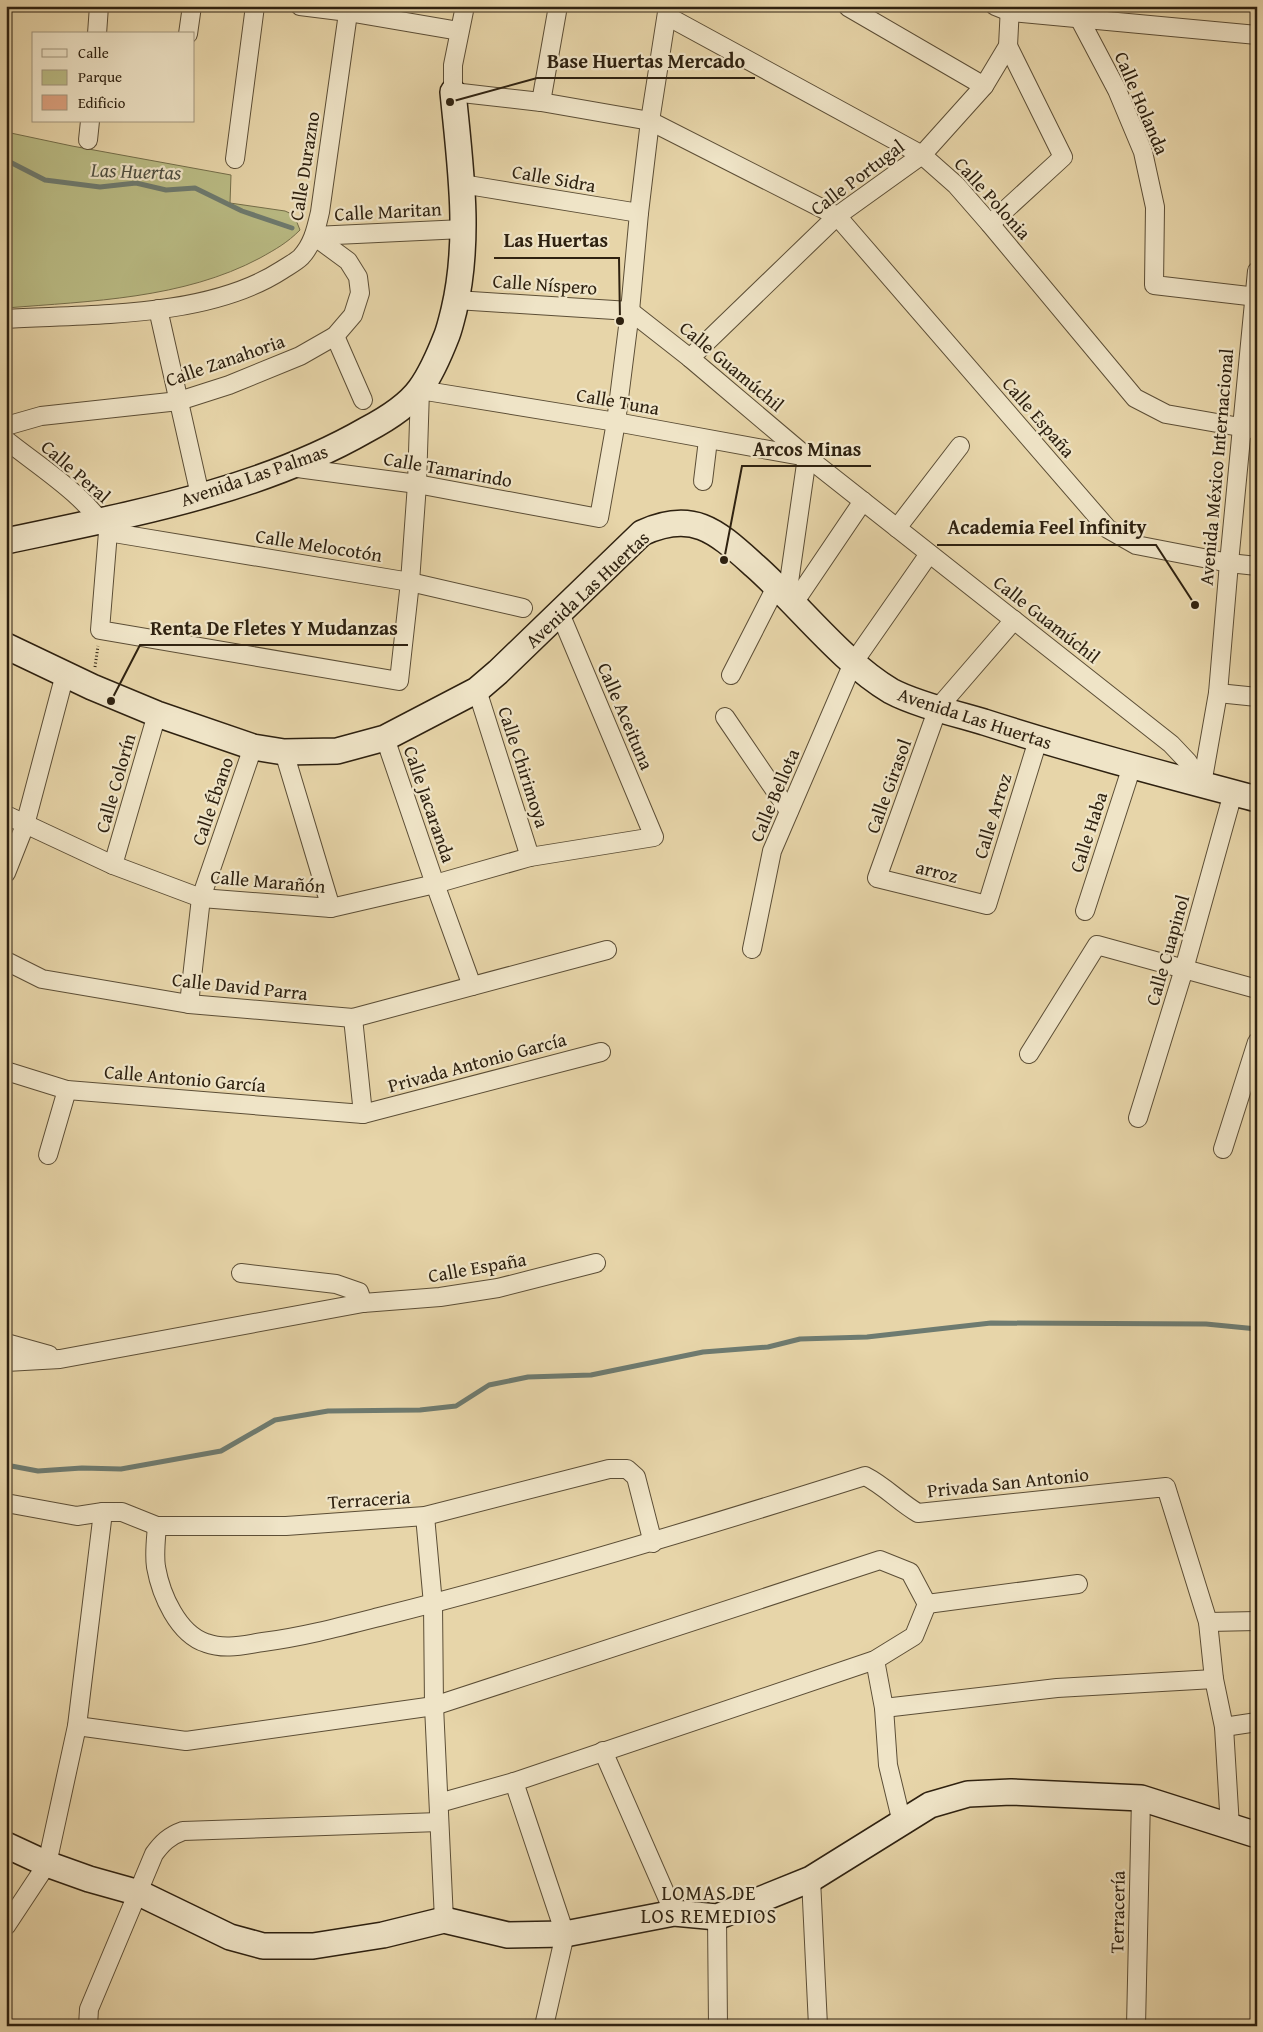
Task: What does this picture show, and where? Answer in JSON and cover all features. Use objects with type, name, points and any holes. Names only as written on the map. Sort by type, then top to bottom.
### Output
[{"type":"street","points":[[97,32],[99,6]]},
{"type":"street","points":[[188,32],[192,6]]},
{"type":"street","points":[[234,159],[255,6]]},
{"type":"street","points":[[300,6],[349,9],[459,31]]},
{"type":"street","points":[[464,6],[453,65],[453,92],[541,102],[650,121],[837,216]]},
{"type":"street","points":[[541,102],[558,6]]},
{"type":"street","points":[[848,7],[984,86]]},
{"type":"street","points":[[1005,8],[1079,18],[1257,35]]},
{"type":"street","name":"Calle Portugal","points":[[690,358],[837,216],[922,155],[984,86],[1008,46],[1005,8]]},
{"type":"street","name":"Calle Durazno","points":[[334,336],[353,315],[360,293],[358,276],[348,261],[314,236],[320,212],[349,9]]},
{"type":"street","points":[[616,422],[650,121],[667,11]]},
{"type":"street","name":"Calle Polonia","points":[[667,11],[922,155],[956,185],[1135,398],[1166,414],[1249,429]]},
{"type":"street","name":"Calle Holanda","points":[[1079,18],[1117,90],[1143,152],[1155,207],[1154,285],[1255,297]]},
{"type":"street","points":[[990,224],[1062,157],[1008,46]]},
{"type":"street","name":"Avenida Las Palmas","points":[[6,541],[104,527],[290,468],[335,448],[379,423],[402,407],[420,390],[448,334],[462,268],[462,184],[453,92]]},
{"type":"street","points":[[88,140],[90,122]]},
{"type":"street","name":"Calle Sidra","points":[[462,184],[639,214]]},
{"type":"street","name":"Calle España","points":[[837,216],[1108,529],[1136,545],[1229,563],[1257,566]]},
{"type":"street","name":"Calle Maritan","points":[[314,236],[463,229]]},
{"type":"street","points":[[6,319],[158,309],[208,300],[241,290],[269,278],[300,258],[314,236]]},
{"type":"street","name":"Avenida México Internacional","points":[[1202,784],[1218,693],[1229,563],[1249,429],[1257,272]]},
{"type":"street","name":"Calle Níspero","points":[[456,300],[630,311]]},
{"type":"street","points":[[158,309],[200,495]]},
{"type":"street","name":"Calle Guamúchil","points":[[630,311],[690,358],[807,457],[1172,744],[1188,762],[1202,784]]},
{"type":"street","points":[[334,336],[363,400]]},
{"type":"street","name":"Calle Zanahoria","points":[[6,426],[41,416],[179,401],[229,385],[300,356],[334,336]]},
{"type":"street","points":[[100,630],[399,681],[410,582],[417,484],[420,390]]},
{"type":"street","name":"Calle Tuna","points":[[420,390],[616,422],[807,457]]},
{"type":"street","name":"Calle Tamarindo","points":[[290,468],[417,484],[599,518],[616,422]]},
{"type":"street","name":"Calle Peral","points":[[6,440],[68,488],[104,527],[100,630]]},
{"type":"street","points":[[703,481],[708,440]]},
{"type":"street","points":[[897,528],[960,446]]},
{"type":"street","points":[[786,594],[807,457]]},
{"type":"street","points":[[731,675],[786,594],[863,501]]},
{"type":"street","name":"Avenida Las Huertas","points":[[6,646],[92,687],[157,714],[253,747],[284,752],[336,751],[385,738],[477,690],[642,534],[670,523],[686,522],[712,532],[726,541],[786,594],[853,663],[893,692],[1038,740],[1257,799]]},
{"type":"street","name":"Calle Melocotón","points":[[104,527],[410,582],[523,608]]},
{"type":"street","name":"Calle Bellota","points":[[752,949],[772,851],[853,663],[929,554]]},
{"type":"street","name":"Calle Aceituna","points":[[559,611],[654,838]]},
{"type":"street","points":[[938,708],[1014,620]]},
{"type":"street","points":[[6,873],[25,825],[65,674]]},
{"type":"street","name":"Calle Chirimoya","points":[[477,690],[530,856]]},
{"type":"street","points":[[1218,693],[1257,697]]},
{"type":"street","name":"Calle Girasol","points":[[877,878],[938,708]]},
{"type":"street","name":"Calle Colorín","points":[[113,865],[157,714]]},
{"type":"street","points":[[725,718],[790,811]]},
{"type":"street","name":"Calle Jacaranda","points":[[385,738],[434,884],[472,986]]},
{"type":"street","name":"Calle Arroz","points":[[987,905],[1038,740]]},
{"type":"street","name":"Calle Ébano","points":[[189,1004],[201,898],[253,747]]},
{"type":"street","points":[[284,752],[331,908]]},
{"type":"street","name":"Calle Haba","points":[[1085,911],[1132,766]]},
{"type":"street","name":"Calle Cuapinol","points":[[1138,1118],[1184,969],[1233,793]]},
{"type":"street","name":"Calle Marañón","points":[[6,815],[113,865],[201,898],[331,908],[434,884],[530,856],[654,838]]},
{"type":"street","name":"arroz","points":[[877,878],[987,905]]},
{"type":"street","points":[[1028,1054],[1097,945],[1257,989]]},
{"type":"street","name":"Calle David Parra","points":[[6,961],[42,979],[189,1004],[353,1018],[607,950]]},
{"type":"street","points":[[353,1018],[364,1114]]},
{"type":"street","points":[[1223,1149],[1257,1042]]},
{"type":"street","name":"Privada Antonio García","points":[[364,1114],[601,1052]]},
{"type":"street","name":"Calle Antonio García","points":[[6,1071],[67,1090],[364,1114]]},
{"type":"street","points":[[48,1155],[67,1090]]},
{"type":"street","name":"Calle España","points":[[6,1362],[60,1358],[363,1303],[440,1296],[498,1288],[596,1263]]},
{"type":"street","points":[[241,1274],[336,1284],[359,1292],[363,1303]]},
{"type":"street","points":[[6,1343],[60,1358]]},
{"type":"street","points":[[157,1526],[156,1566],[163,1593],[179,1621],[189,1633],[204,1643],[224,1648],[306,1636],[433,1604],[653,1543],[636,1477],[627,1469],[609,1469],[425,1516]]},
{"type":"street","name":"Privada San Antonio","points":[[653,1543],[865,1476],[880,1483],[904,1504],[918,1513],[1166,1487],[1208,1622]]},
{"type":"street","name":"Terraceria","points":[[6,1503],[77,1516],[103,1512],[122,1512],[157,1526],[286,1526],[425,1516],[433,1604],[434,1706],[444,1920]]},
{"type":"street","points":[[6,1926],[47,1864],[77,1726],[103,1512]]},
{"type":"street","points":[[77,1726],[186,1742],[434,1706],[880,1560],[910,1572],[927,1604]]},
{"type":"street","points":[[927,1604],[1078,1584]]},
{"type":"street","points":[[439,1803],[514,1782],[875,1660],[914,1636],[927,1604]]},
{"type":"street","points":[[1230,1826],[1224,1727],[1214,1679],[1208,1622],[1257,1621]]},
{"type":"street","points":[[875,1660],[884,1708],[888,1765],[902,1823]]},
{"type":"street","points":[[884,1708],[1057,1688],[1214,1679]]},
{"type":"street","points":[[1224,1727],[1257,1722]]},
{"type":"street","points":[[603,1752],[674,1913]]},
{"type":"street","points":[[514,1782],[565,1934],[544,2026]]},
{"type":"street","points":[[6,1845],[47,1864],[89,1879],[139,1893],[230,1937],[264,1946],[314,1946],[383,1935],[444,1920],[508,1935],[565,1934],[674,1913],[717,1917],[811,1879],[930,1805],[968,1794],[1011,1792],[1141,1798],[1257,1835]]},
{"type":"street","name":"Terracería","points":[[1136,2026],[1141,1798]]},
{"type":"street","points":[[88,2026],[88,2009],[154,1854],[163,1842],[172,1835],[183,1831],[439,1822]]},
{"type":"street","points":[[811,1879],[818,2026]]},
{"type":"street","points":[[717,1917],[718,2026]]},
{"type":"path","points":[[92,687],[100,630]]},
{"type":"green space","points":[[6,132],[231,175],[230,203],[285,211],[294,215],[300,230],[276,249],[260,258],[230,272],[200,282],[136,296],[6,308]]},
{"type":"building","points":[[428,6],[459,6],[458,11]]},
{"type":"waterway","name":"Las Huertas","points":[[6,160],[45,180],[100,187],[136,183],[166,190],[195,188],[242,211],[292,228]]},
{"type":"waterway","points":[[6,1465],[38,1471],[82,1468],[121,1469],[221,1451],[275,1420],[328,1411],[420,1410],[456,1406],[489,1385],[528,1377],[591,1375],[703,1352],[768,1347],[800,1339],[867,1337],[991,1323],[1206,1324],[1257,1329]]},
{"type":"place","name":"Base Huertas Mercado","points":[[450,102]]},
{"type":"place","name":"Las Huertas","points":[[620,321]]},
{"type":"place","name":"Arcos Minas","points":[[724,560]]},
{"type":"place","name":"Academia Feel Infinity","points":[[1195,605]]},
{"type":"place","name":"Renta De Fletes Y Mudanzas","points":[[111,701]]},
{"type":"district","name":"LOMAS DE LOS REMEDIOS","points":[[709,1904]]}]
